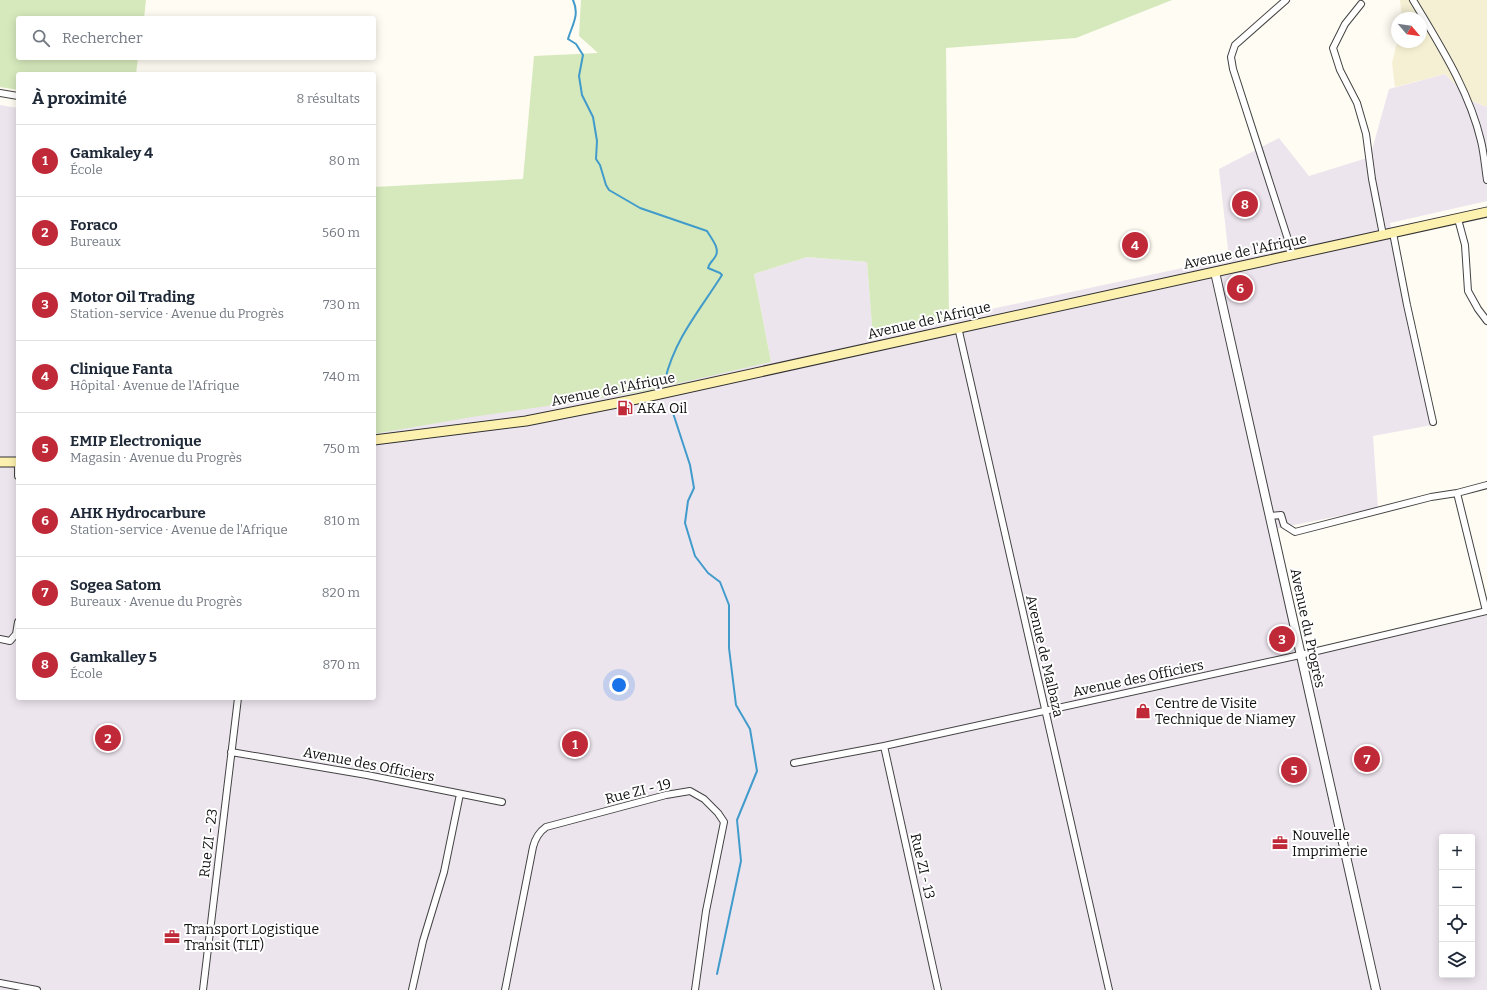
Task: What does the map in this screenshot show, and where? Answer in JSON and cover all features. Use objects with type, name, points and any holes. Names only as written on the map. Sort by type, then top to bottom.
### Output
[{"type":"main road","name":"Avenue de l'Afrique","points":[[376,440],[533,420],[685,389],[958,327],[1487,212]]},
{"type":"main road","points":[[0,462],[16,462]]},
{"type":"street","points":[[1286,0],[1235,45],[1231,57],[1233,69],[1293,255]]},
{"type":"street","points":[[1414,0],[1451,67],[1470,107],[1480,140],[1487,180]]},
{"type":"street","points":[[1361,4],[1345,24],[1333,48],[1340,70],[1357,103],[1366,134],[1372,179],[1383,235]]},
{"type":"street","points":[[0,93],[16,96]]},
{"type":"street","points":[[1458,219],[1465,245],[1468,291],[1487,321]]},
{"type":"street","points":[[1394,233],[1407,305],[1433,422]]},
{"type":"street","name":"Avenue du Progrès","points":[[1215,272],[1376,990]]},
{"type":"street","name":"Avenue de Malbaza","points":[[958,327],[1109,990]]},
{"type":"street","points":[[1270,516],[1281,514],[1284,525],[1295,532],[1431,497],[1456,493],[1487,485]]},
{"type":"street","points":[[1456,493],[1486,611]]},
{"type":"street","name":"Avenue des Officiers","points":[[794,763],[884,746],[1300,655],[1486,611]]},
{"type":"street","points":[[0,639],[10,641],[13,638],[16,628]]},
{"type":"street","name":"Rue ZI - 23","points":[[203,990],[238,700]]},
{"type":"street","name":"Rue ZI - 13","points":[[884,746],[938,990]]},
{"type":"street","name":"Avenue des Officiers","points":[[231,752],[367,775],[502,802]]},
{"type":"street","name":"Rue ZI - 19","points":[[505,990],[534,840],[542,829],[666,795],[690,791],[704,799],[718,813],[724,822],[706,911],[695,990]]},
{"type":"street","points":[[412,990],[423,941],[444,872],[460,794]]},
{"type":"street","points":[[0,983],[37,990]]},
{"type":"shaded area","points":[[1400,0],[1487,0],[1487,107],[1472,101],[1445,74],[1395,87],[1392,63],[1396,48],[1427,48],[1427,12],[1401,12]]},
{"type":"shaded area","points":[[1445,74],[1472,101],[1487,107],[1487,201],[1390,223],[1432,425],[1373,436],[1378,508],[1275,529],[1301,658],[1487,615],[1487,990],[0,990],[0,105],[16,108],[16,700],[376,700],[376,434],[771,362],[754,274],[807,257],[867,262],[873,338],[949,318],[1229,258],[1219,169],[1279,138],[1309,176],[1370,157],[1389,89]]},
{"type":"green space","points":[[0,0],[146,0],[144,16],[16,16],[16,60],[138,60],[136,72],[16,72],[16,90],[0,87]]},
{"type":"green space","points":[[581,0],[1172,0],[1076,38],[946,48],[949,318],[873,338],[867,262],[807,257],[754,274],[771,362],[641,392],[472,417],[376,434],[376,187],[523,179],[534,56],[598,53],[579,36]]},
{"type":"waterway","points":[[573,0],[576,15],[568,39],[576,44],[583,55],[579,76],[582,95],[593,117],[597,141],[596,159],[600,165],[606,185],[609,190],[640,208],[707,231],[713,240],[717,251],[717,254],[708,268],[722,275],[689,325],[675,351],[665,380]]},
{"type":"waterway","points":[[673,413],[690,465],[694,488],[688,501],[685,523],[695,556],[708,573],[720,582],[729,605],[729,648],[736,705],[750,729],[757,771],[737,820],[741,861],[717,974]]},
{"type":"place","name":"Gamkalley 5","points":[[1245,204]]},
{"type":"place","name":"Clinique Fanta","points":[[1135,245]]},
{"type":"place","name":"AHK Hydrocarbure","points":[[1240,288]]},
{"type":"place","name":"AKA Oil","points":[[625,408]]},
{"type":"place","name":"Motor Oil Trading","points":[[1282,639]]},
{"type":"place","name":"Centre de Visite Technique de Niamey","points":[[1143,711]]},
{"type":"place","name":"Foraco","points":[[108,738]]},
{"type":"place","name":"Gamkaley 4","points":[[575,744]]},
{"type":"place","name":"Sogea Satom","points":[[1367,759]]},
{"type":"place","name":"EMIP Electronique","points":[[1294,770]]},
{"type":"place","name":"Nouvelle Imprimerie","points":[[1280,843]]},
{"type":"place","name":"Transport Logistique Transit (TLT)","points":[[172,937]]}]
